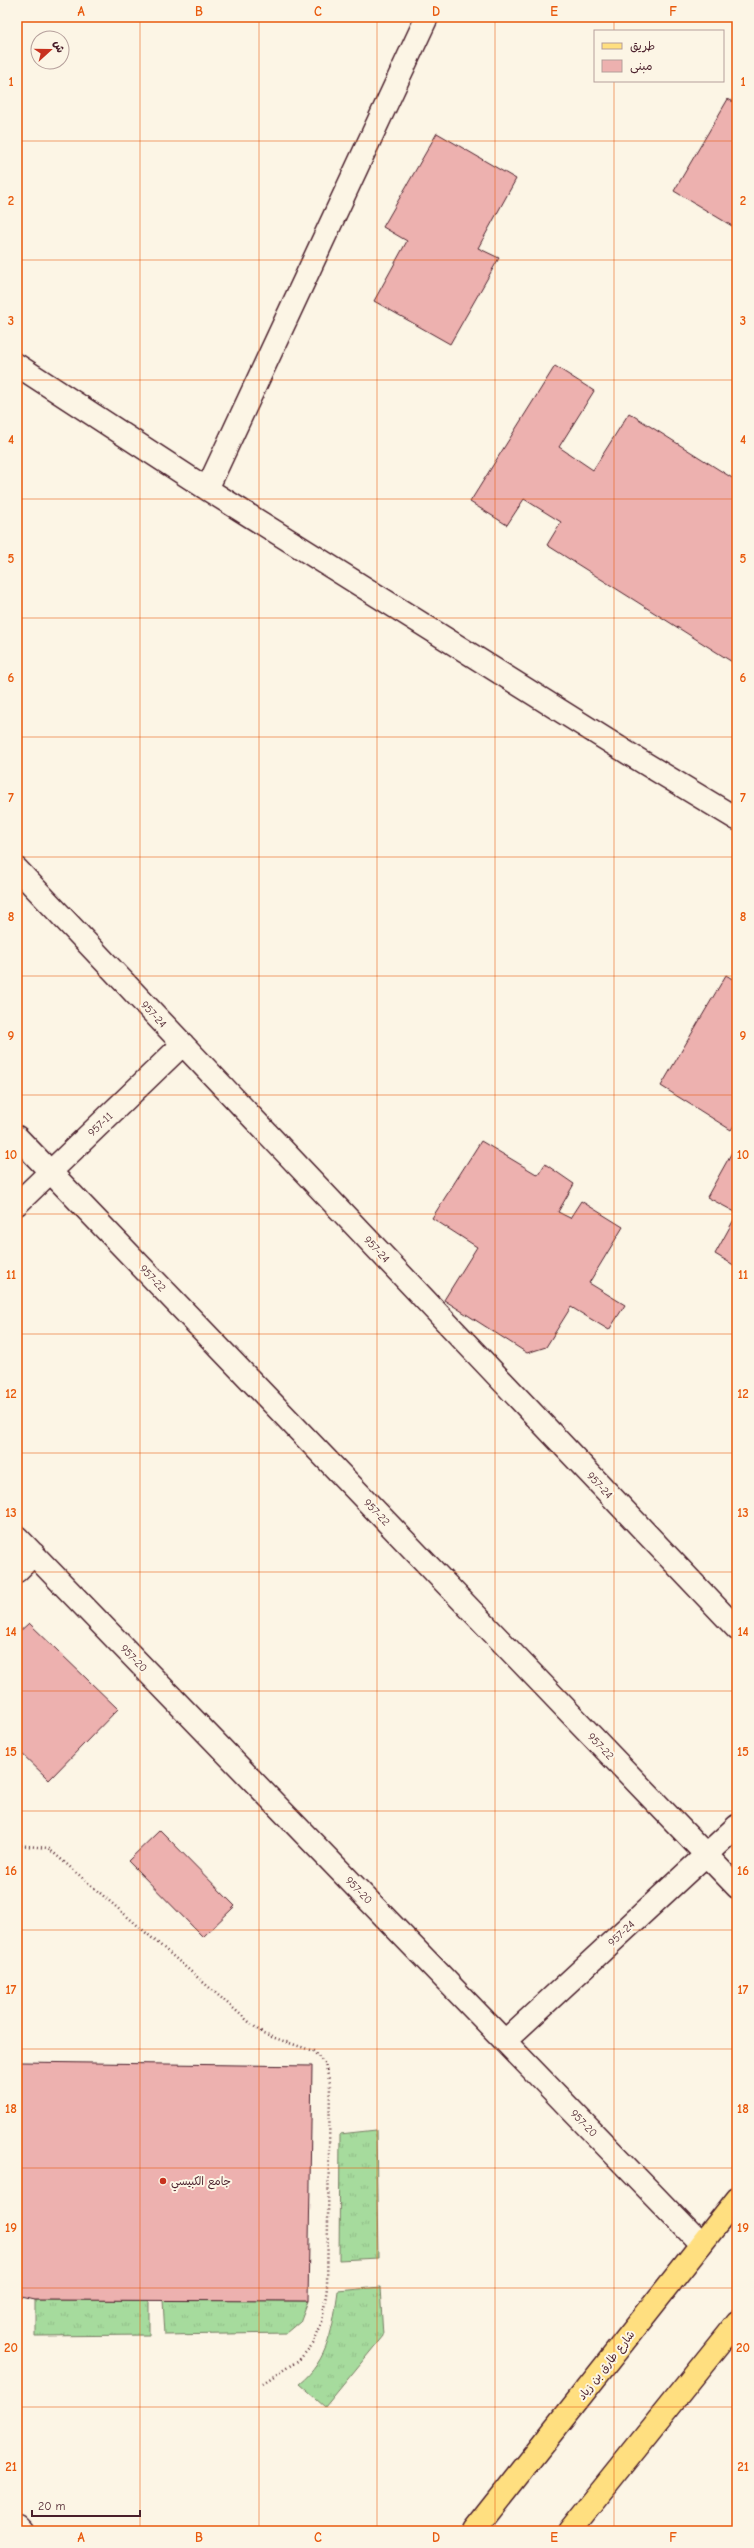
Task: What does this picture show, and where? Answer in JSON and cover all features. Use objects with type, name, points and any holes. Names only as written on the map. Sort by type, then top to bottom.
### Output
[{"type":"main road","name":"شارع طارق بن زياد","points":[[474,2531],[737,2199]]},
{"type":"main road","points":[[569,2531],[737,2322]]},
{"type":"street","points":[[207,489],[427,17]]},
{"type":"street","points":[[17,365],[207,489],[631,755],[737,819]]},
{"type":"street","name":"957-24","points":[[17,869],[737,1630]]},
{"type":"street","name":"957-11","points":[[17,1204],[183,1044]]},
{"type":"street","name":"957-22","points":[[17,1137],[737,1887]]},
{"type":"street","name":"957-20","points":[[17,1537],[701,2244]]},
{"type":"street","points":[[17,1571],[34,1554]]},
{"type":"street","name":"957-24","points":[[505,2041],[737,1826]]},
{"type":"street","points":[[17,2527],[21,2531]]},
{"type":"path","points":[[17,1845],[48,1848],[263,2034],[313,2051],[325,2064],[330,2083],[327,2288],[322,2322],[313,2344],[299,2360],[263,2383]]},
{"type":"green space","points":[[376,2130],[378,2258],[339,2260],[340,2134]]},
{"type":"green space","points":[[380,2287],[383,2336],[325,2407],[299,2384],[309,2375],[317,2364],[328,2342],[338,2291]]},
{"type":"green space","points":[[35,2300],[149,2300],[149,2335],[35,2336]]},
{"type":"green space","points":[[163,2300],[308,2301],[300,2322],[287,2333],[165,2335]]},
{"type":"building","points":[[728,99],[737,104],[737,229],[674,191]]},
{"type":"building","points":[[437,133],[516,179],[478,248],[499,258],[450,344],[374,301],[407,241],[383,227]]},
{"type":"building","points":[[555,366],[594,391],[559,447],[593,470],[629,413],[737,481],[737,665],[547,545],[561,522],[524,499],[507,525],[470,502]]},
{"type":"building","points":[[726,975],[737,982],[737,1121],[731,1130],[661,1086]]},
{"type":"building","points":[[481,1141],[538,1175],[545,1164],[574,1184],[558,1212],[570,1218],[581,1201],[623,1227],[589,1283],[625,1305],[609,1330],[571,1307],[546,1347],[527,1353],[444,1300],[477,1247],[432,1218]]},
{"type":"building","points":[[736,1145],[737,1146],[737,1213],[707,1197]]},
{"type":"building","points":[[737,1214],[737,1267],[715,1254]]},
{"type":"building","points":[[29,1623],[118,1709],[49,1780],[17,1749],[17,1634]]},
{"type":"building","points":[[160,1830],[235,1906],[203,1937],[128,1861]]},
{"type":"building","name":"جامع الكبيسي","points":[[17,2063],[312,2066],[308,2301],[35,2300],[17,2296]]},
{"type":"place","name":"جامع الكبيسي","points":[[163,2181]]}]
